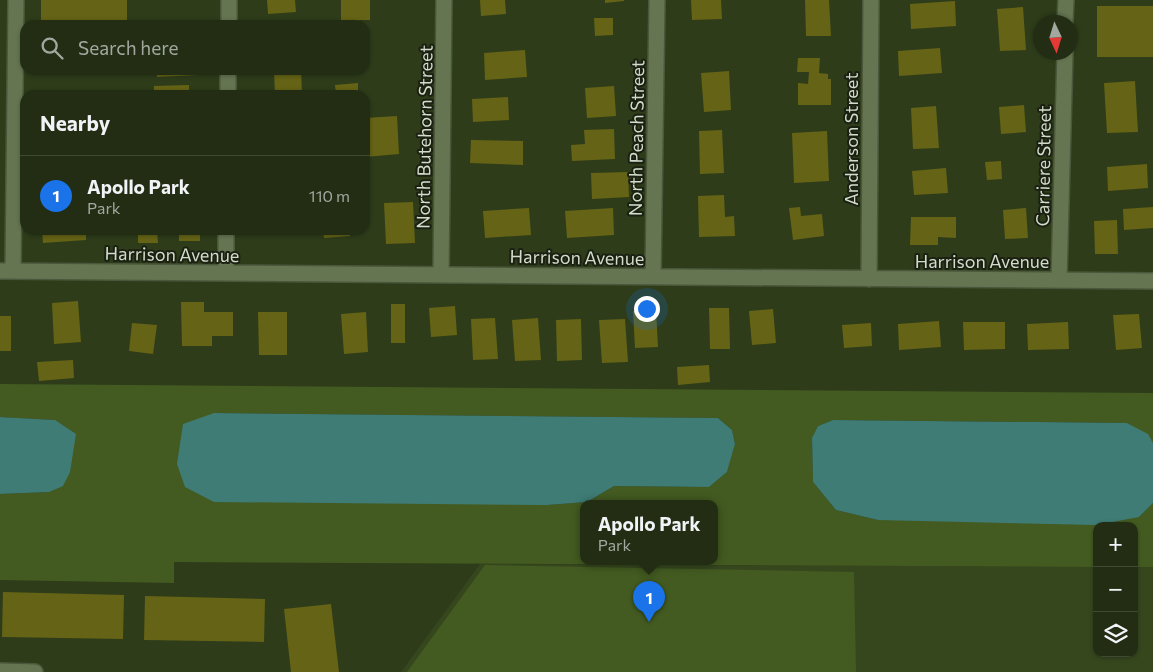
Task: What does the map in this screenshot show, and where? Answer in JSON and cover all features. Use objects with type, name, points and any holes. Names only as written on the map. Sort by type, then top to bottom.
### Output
[{"type":"street","points":[[6,271],[16,0]]},
{"type":"street","points":[[229,0],[229,20]]},
{"type":"street","name":"North Butehorn Street","points":[[441,275],[444,0]]},
{"type":"street","name":"North Peach Street","points":[[653,277],[657,0]]},
{"type":"street","name":"Anderson Street","points":[[870,279],[871,0]]},
{"type":"street","points":[[1065,15],[1066,0]]},
{"type":"street","name":"Carriere Street","points":[[1059,280],[1064,60]]},
{"type":"street","points":[[228,75],[228,90]]},
{"type":"street","points":[[226,235],[226,273]]},
{"type":"street","name":"Harrison Avenue","points":[[6,271],[1153,281]]},
{"type":"street","points":[[0,671],[35,672]]},
{"type":"shaded area","points":[[0,384],[1153,393],[1153,443],[1147,434],[1127,423],[833,420],[818,426],[812,439],[813,482],[836,510],[878,520],[1139,517],[1153,503],[1153,567],[1138,567],[1138,522],[1093,522],[1093,567],[718,565],[718,500],[590,500],[614,486],[709,487],[727,472],[735,444],[732,430],[718,418],[214,413],[547,505],[580,503],[580,564],[174,562],[174,583],[0,580],[0,494],[49,492],[55,420],[0,417]]},
{"type":"shaded area","points":[[480,564],[1093,567],[1093,657],[1138,657],[1138,567],[1153,567],[1153,672],[401,672]]},
{"type":"shaded area","points":[[485,565],[854,572],[856,672],[407,672]]},
{"type":"water","points":[[214,413],[718,418],[732,430],[735,444],[727,472],[709,487],[614,486],[590,500],[580,500],[580,503],[547,505],[214,502],[185,487],[177,464],[183,424]]},
{"type":"water","points":[[0,417],[55,420],[76,434],[70,472],[63,486],[49,492],[0,494]]},
{"type":"water","points":[[833,420],[1127,423],[1148,434],[1153,443],[1153,503],[1139,517],[1112,522],[1093,522],[1093,525],[878,520],[836,510],[813,482],[812,438],[818,426]]},
{"type":"building","points":[[41,0],[127,0],[127,20],[41,20]]},
{"type":"building","points":[[267,0],[295,0],[296,12],[268,14]]},
{"type":"building","points":[[341,0],[370,0],[370,20],[341,20]]},
{"type":"building","points":[[480,0],[505,0],[506,14],[481,16]]},
{"type":"building","points":[[605,0],[624,0],[624,1],[605,3]]},
{"type":"building","points":[[691,0],[721,0],[722,19],[692,20]]},
{"type":"building","points":[[805,0],[829,0],[831,36],[806,36]]},
{"type":"building","points":[[955,1],[956,26],[911,29],[910,4]]},
{"type":"building","points":[[1097,6],[1153,6],[1153,57],[1097,57]]},
{"type":"building","points":[[1023,7],[1026,50],[1000,51],[997,9]]},
{"type":"building","points":[[594,18],[613,18],[613,35],[595,36]]},
{"type":"building","points":[[940,48],[942,73],[899,76],[898,51]]},
{"type":"building","points":[[525,50],[527,77],[485,80],[484,53]]},
{"type":"building","points":[[798,58],[820,58],[819,73],[828,74],[828,79],[831,79],[831,105],[798,105],[798,83],[808,84],[809,72],[797,72]]},
{"type":"building","points":[[729,71],[731,110],[704,112],[701,73]]},
{"type":"building","points":[[157,75],[198,75],[157,77]]},
{"type":"building","points":[[274,75],[301,75],[302,90],[275,90]]},
{"type":"building","points":[[1135,81],[1138,132],[1107,133],[1104,83]]},
{"type":"building","points":[[358,83],[358,90],[336,90],[335,85]]},
{"type":"building","points":[[189,85],[189,90],[154,90],[154,86]]},
{"type":"building","points":[[614,86],[616,116],[587,118],[585,88]]},
{"type":"building","points":[[508,97],[509,120],[473,122],[472,99]]},
{"type":"building","points":[[1024,105],[1026,132],[1001,134],[999,107]]},
{"type":"building","points":[[936,106],[939,148],[913,149],[911,108]]},
{"type":"building","points":[[397,116],[399,154],[370,157],[370,118]]},
{"type":"building","points":[[614,129],[615,159],[572,161],[571,145],[585,144],[584,130]]},
{"type":"building","points":[[722,130],[724,173],[700,174],[699,131]]},
{"type":"building","points":[[827,131],[829,181],[794,183],[792,133]]},
{"type":"building","points":[[471,140],[523,141],[523,165],[470,163]]},
{"type":"building","points":[[1001,161],[1002,179],[987,180],[985,162]]},
{"type":"building","points":[[1147,164],[1148,188],[1108,191],[1107,167]]},
{"type":"building","points":[[946,168],[948,193],[914,195],[912,171]]},
{"type":"building","points":[[628,172],[629,197],[592,199],[591,173]]},
{"type":"building","points":[[724,195],[725,217],[734,216],[735,236],[699,237],[698,196]]},
{"type":"building","points":[[413,202],[415,243],[386,244],[384,203]]},
{"type":"building","points":[[800,207],[801,216],[822,214],[824,236],[793,240],[789,208]]},
{"type":"building","points":[[1153,207],[1153,228],[1124,230],[1123,209]]},
{"type":"building","points":[[529,208],[531,235],[485,238],[483,211]]},
{"type":"building","points":[[613,208],[614,235],[567,238],[565,211]]},
{"type":"building","points":[[1026,208],[1028,238],[1005,239],[1003,210]]},
{"type":"building","points":[[911,217],[956,217],[956,238],[938,237],[938,245],[910,245]]},
{"type":"building","points":[[1117,220],[1118,254],[1095,254],[1094,221]]},
{"type":"building","points":[[42,235],[86,235],[86,240],[43,243]]},
{"type":"building","points":[[138,235],[157,235],[158,243],[138,243]]},
{"type":"building","points":[[179,235],[200,235],[200,241],[179,241]]},
{"type":"building","points":[[324,235],[350,235],[350,236],[324,238]]},
{"type":"building","points":[[78,301],[81,342],[54,344],[52,303]]},
{"type":"building","points":[[181,302],[204,302],[204,312],[233,312],[233,336],[212,336],[212,346],[182,346]]},
{"type":"building","points":[[391,304],[405,304],[405,343],[391,343]]},
{"type":"building","points":[[455,306],[457,335],[431,337],[429,308]]},
{"type":"building","points":[[709,308],[729,308],[730,349],[710,349]]},
{"type":"building","points":[[773,309],[776,343],[752,345],[749,311]]},
{"type":"building","points":[[656,310],[658,347],[635,348],[633,311]]},
{"type":"building","points":[[258,312],[287,312],[287,355],[259,355]]},
{"type":"building","points":[[366,312],[368,352],[344,354],[341,314]]},
{"type":"building","points":[[1139,314],[1142,348],[1116,350],[1113,315]]},
{"type":"building","points":[[0,316],[11,316],[11,351],[0,351]]},
{"type":"building","points":[[495,318],[498,359],[473,360],[471,319]]},
{"type":"building","points":[[538,318],[541,360],[515,361],[512,320]]},
{"type":"building","points":[[581,319],[582,360],[557,361],[556,320]]},
{"type":"building","points":[[625,319],[628,362],[602,363],[599,320]]},
{"type":"building","points":[[939,321],[941,347],[899,350],[898,324]]},
{"type":"building","points":[[963,322],[1005,322],[1005,349],[964,350]]},
{"type":"building","points":[[1068,322],[1069,349],[1028,350],[1027,324]]},
{"type":"building","points":[[132,323],[157,325],[153,354],[129,351]]},
{"type":"building","points":[[871,323],[872,346],[844,348],[842,325]]},
{"type":"building","points":[[73,360],[74,378],[39,381],[37,362]]},
{"type":"building","points":[[709,365],[710,382],[678,385],[677,367]]},
{"type":"building","points":[[3,592],[124,595],[123,639],[2,637]]},
{"type":"building","points":[[145,596],[265,599],[264,642],[144,640]]},
{"type":"building","points":[[331,604],[339,672],[291,672],[284,609]]},
{"type":"place","name":"Apollo Park","points":[[649,622]]}]
